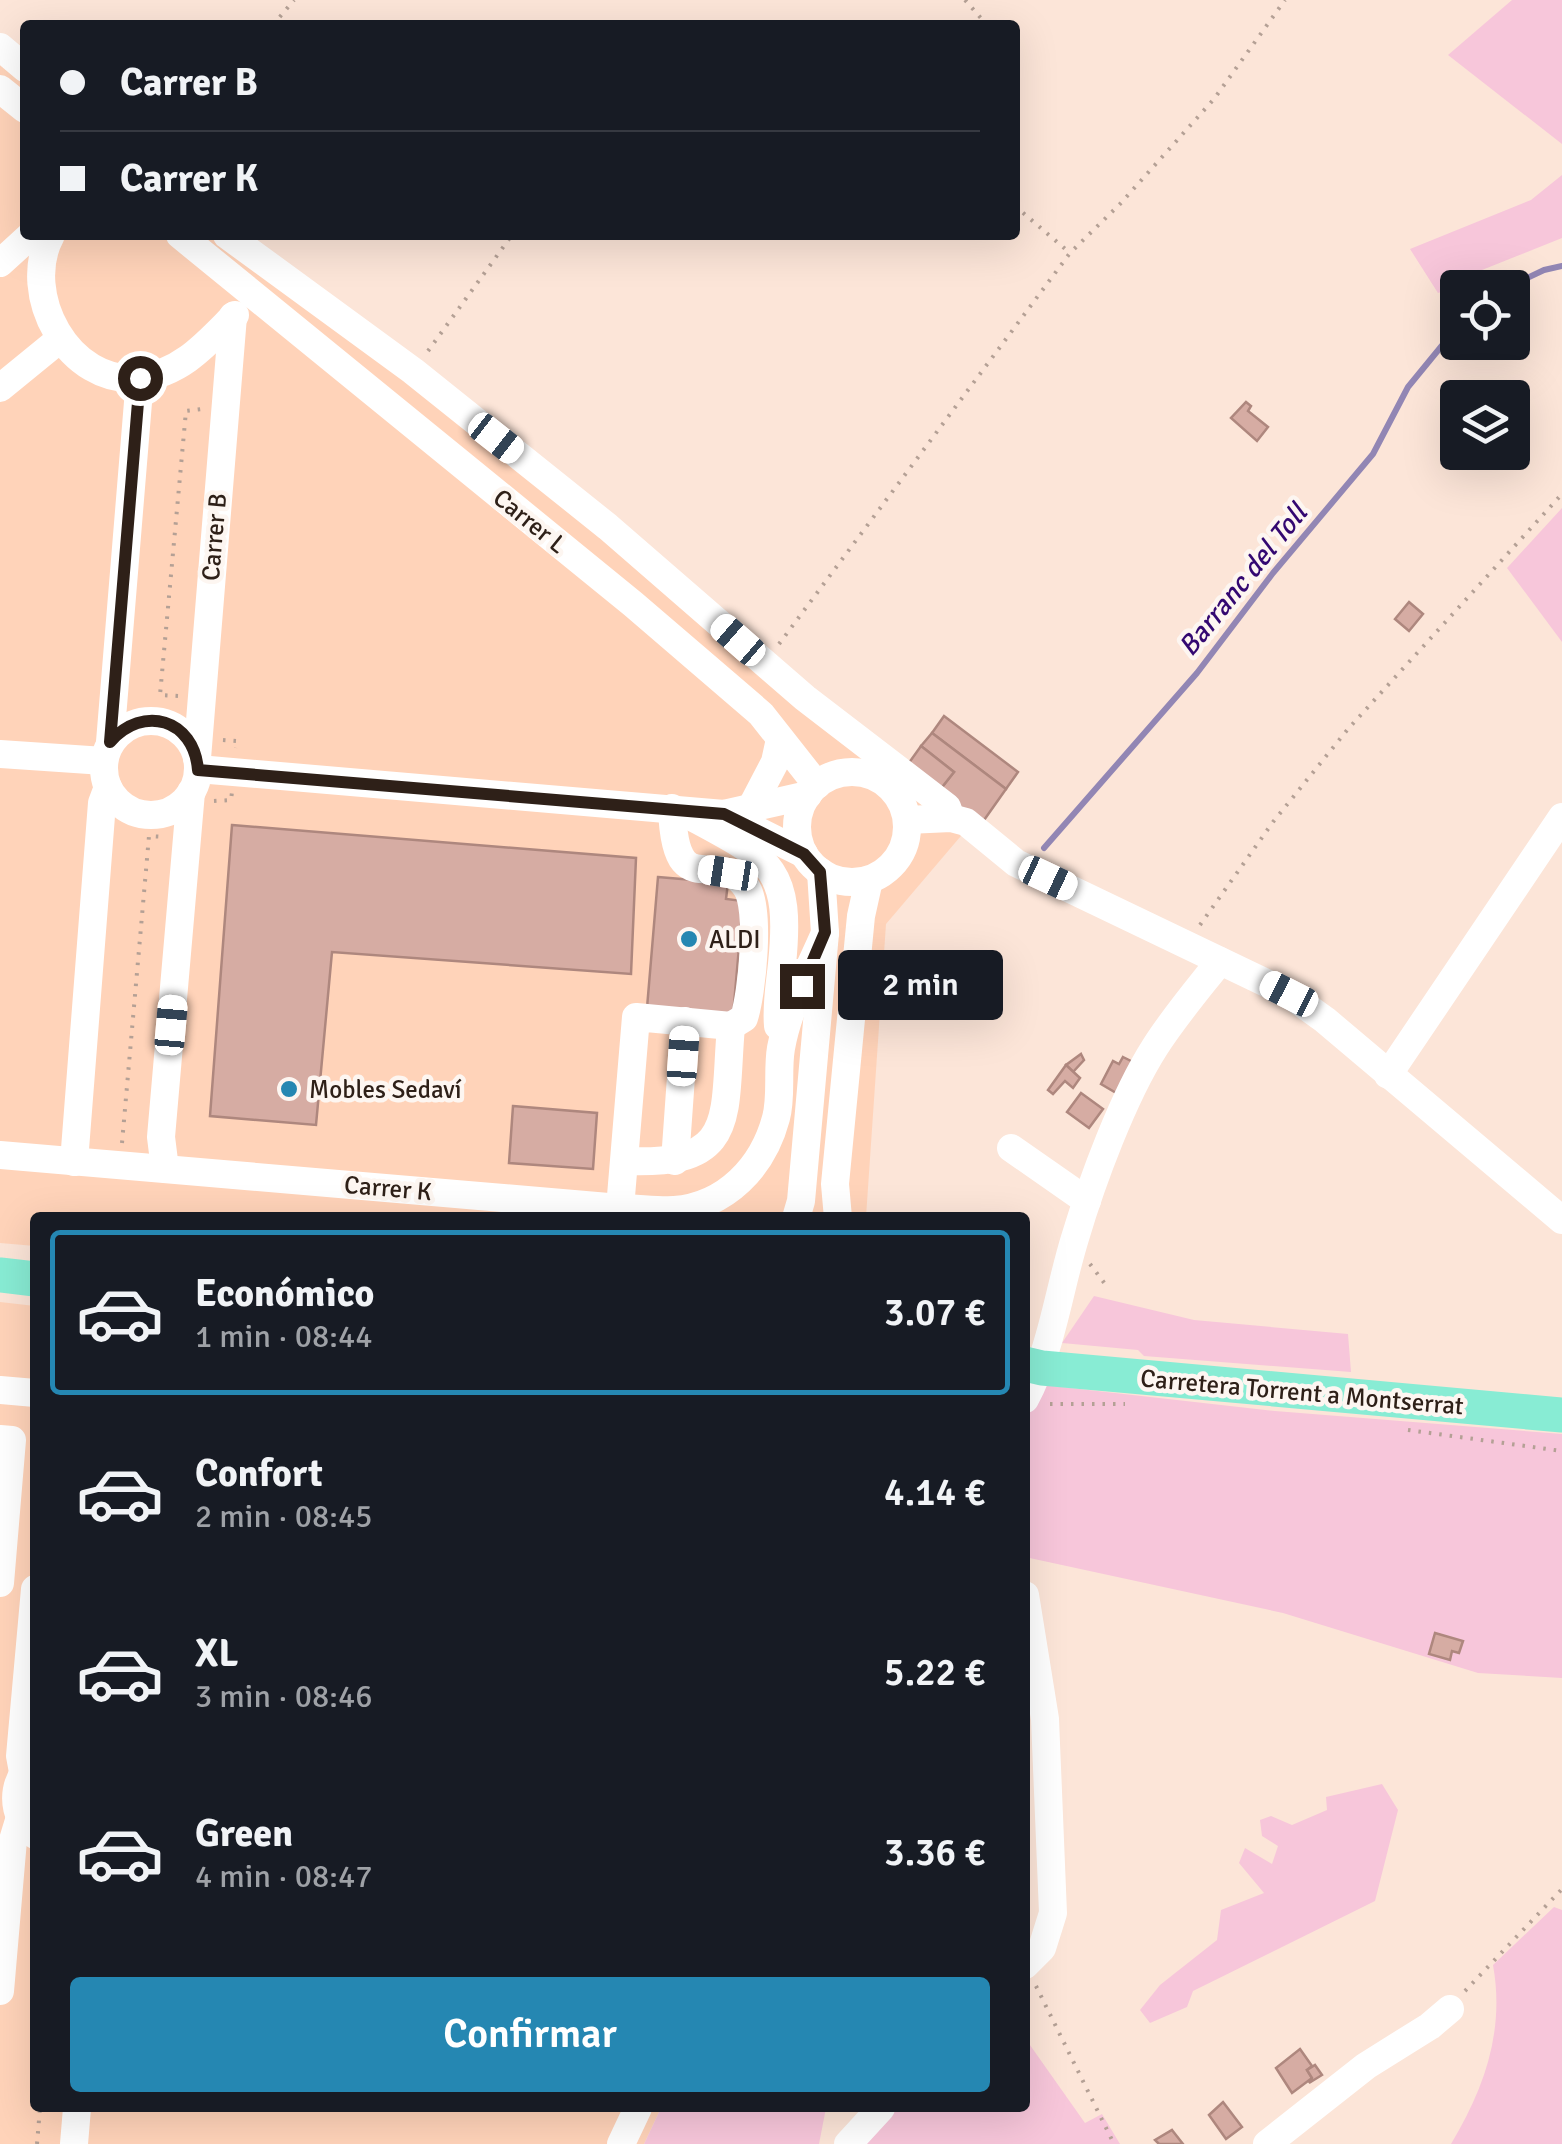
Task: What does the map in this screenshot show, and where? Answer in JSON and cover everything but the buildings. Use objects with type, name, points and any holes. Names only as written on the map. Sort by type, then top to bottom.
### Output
[{"type":"main road","points":[[0,1276],[30,1278]]},
{"type":"main road","name":"Carretera Torrent a Montserrat","points":[[1031,1367],[1562,1415]]},
{"type":"street","points":[[0,47],[20,64]]},
{"type":"street","points":[[0,88],[20,105]]},
{"type":"street","points":[[0,262],[26,240]]},
{"type":"street","points":[[50,240],[40,272],[44,304],[60,340],[92,367],[115,376],[140,378],[185,362],[207,345],[254,295]]},
{"type":"street","name":"Carrer L","points":[[186,240],[633,604],[761,714],[812,790]]},
{"type":"street","points":[[233,240],[413,371],[608,527],[764,663],[947,807],[951,818]]},
{"type":"street","name":"Carrer B","points":[[166,1169],[161,1138],[233,316]]},
{"type":"street","points":[[0,388],[60,340]]},
{"type":"street","points":[[74,1162],[140,378]]},
{"type":"street","points":[[159,721],[184,734],[195,773],[170,811],[140,814],[116,799],[107,764],[131,724],[159,721]]},
{"type":"street","points":[[738,811],[775,762],[780,739]]},
{"type":"street","points":[[0,754],[107,764]]},
{"type":"street","points":[[738,811],[812,863],[838,880],[869,880],[895,862],[906,839],[907,820],[901,802],[884,782],[867,774],[848,772],[825,778],[800,809],[797,828],[812,863],[825,932],[798,1212]]},
{"type":"street","points":[[195,773],[738,811],[812,790]]},
{"type":"street","points":[[620,1208],[636,1017],[732,1026],[744,1018],[750,1002],[753,908],[745,886],[728,873],[689,867],[680,858],[673,844],[674,808]]},
{"type":"street","points":[[674,808],[749,848],[768,866],[780,889],[786,911],[777,1015],[780,1049]]},
{"type":"street","points":[[1388,1074],[1562,816]]},
{"type":"street","points":[[907,820],[951,818],[966,822],[1016,862],[1289,994],[1562,1220]]},
{"type":"street","points":[[837,1212],[835,1184],[869,880]]},
{"type":"street","name":"Carrer K","points":[[0,1155],[620,1208],[674,1210],[708,1203],[743,1182],[764,1149],[777,1116],[780,1049],[790,1014],[825,932]]},
{"type":"street","points":[[1032,1402],[1031,1367],[1086,1201],[1154,1049],[1220,961]]},
{"type":"street","points":[[675,1162],[685,1022]]},
{"type":"street","points":[[624,1161],[675,1162],[699,1152],[712,1140],[723,1118],[732,1026]]},
{"type":"street","points":[[1011,1148],[1086,1201]]},
{"type":"street","points":[[0,1390],[30,1393]]},
{"type":"street","points":[[0,1439],[12,1440],[0,1583]]},
{"type":"street","points":[[1030,1626],[1045,1719],[1053,1912],[1042,1948],[1030,1969]]},
{"type":"street","points":[[0,1991],[13,1840],[21,1795],[20,1756],[30,1644]]},
{"type":"street","points":[[1268,2144],[1366,2066],[1450,2009]]},
{"type":"street","points":[[74,2144],[78,2112]]},
{"type":"street","points":[[621,2144],[636,2112]]},
{"type":"street","points":[[848,2144],[877,2112]]},
{"type":"path","points":[[277,20],[294,0]]},
{"type":"path","points":[[965,0],[982,20]]},
{"type":"path","points":[[764,663],[1070,253],[1214,100],[1286,0]]},
{"type":"path","points":[[1020,210],[1070,253]]},
{"type":"path","points":[[413,371],[508,240]]},
{"type":"path","points":[[1185,945],[1273,822],[1348,729],[1562,494]]},
{"type":"path","points":[[1032,1402],[1143,1405]]},
{"type":"path","points":[[1398,1428],[1562,1451]]},
{"type":"path","points":[[1450,2009],[1562,1890]]},
{"type":"path","points":[[1030,1976],[1114,2144]]},
{"type":"path","points":[[37,2144],[40,2112]]},
{"type":"shaded area","points":[[1512,0],[1562,0],[1562,144],[1448,55]]},
{"type":"shaded area","points":[[0,36],[20,52],[20,240],[243,240],[966,830],[886,924],[866,1212],[30,1212],[30,1246],[0,1243]]},
{"type":"shaded area","points":[[1562,175],[1562,238],[1482,270],[1440,270],[1438,293],[1410,249],[1531,200]]},
{"type":"shaded area","points":[[1562,508],[1562,642],[1507,568]]},
{"type":"shaded area","points":[[1094,1296],[1194,1320],[1348,1334],[1351,1372],[1144,1356],[1138,1350],[1062,1343]]},
{"type":"shaded area","points":[[0,1302],[30,1305],[30,2112],[659,2112],[644,2144],[0,2144]]},
{"type":"shaded area","points":[[1044,1385],[1275,1411],[1562,1434],[1562,1678],[1478,1673],[1283,1613],[1030,1558],[1030,1405]]},
{"type":"shaded area","points":[[1382,1784],[1398,1810],[1375,1901],[1193,1991],[1187,2007],[1150,2023],[1140,2010],[1160,1985],[1217,1940],[1221,1910],[1264,1893],[1239,1863],[1245,1848],[1272,1864],[1278,1846],[1262,1836],[1260,1820],[1271,1816],[1292,1825],[1327,1810],[1326,1797]]},
{"type":"shaded area","points":[[1554,1907],[1562,1910],[1562,2144],[1451,2144],[1489,2059],[1496,2013],[1493,1965]]},
{"type":"shaded area","points":[[1030,2045],[1085,2123],[1102,2114],[1120,2144],[857,2144],[888,2112],[1030,2112]]},
{"type":"shaded area","points":[[659,2112],[825,2112],[819,2144],[644,2144]]},
{"type":"waterway","name":"Barranc del Toll","points":[[1530,277],[1562,266]]},
{"type":"waterway","name":"Barranc del Toll","points":[[1044,848],[1197,673],[1273,573],[1373,454],[1408,387],[1440,348]]},
{"type":"place","name":"ALDI","points":[[689,939]]},
{"type":"place","name":"Mobles Sedaví","points":[[289,1089]]},
{"type":"route","points":[[140,378],[110,742],[131,724],[159,721],[172,725],[192,744],[198,770],[724,814],[804,854],[820,872],[825,932],[802,986]]}]
